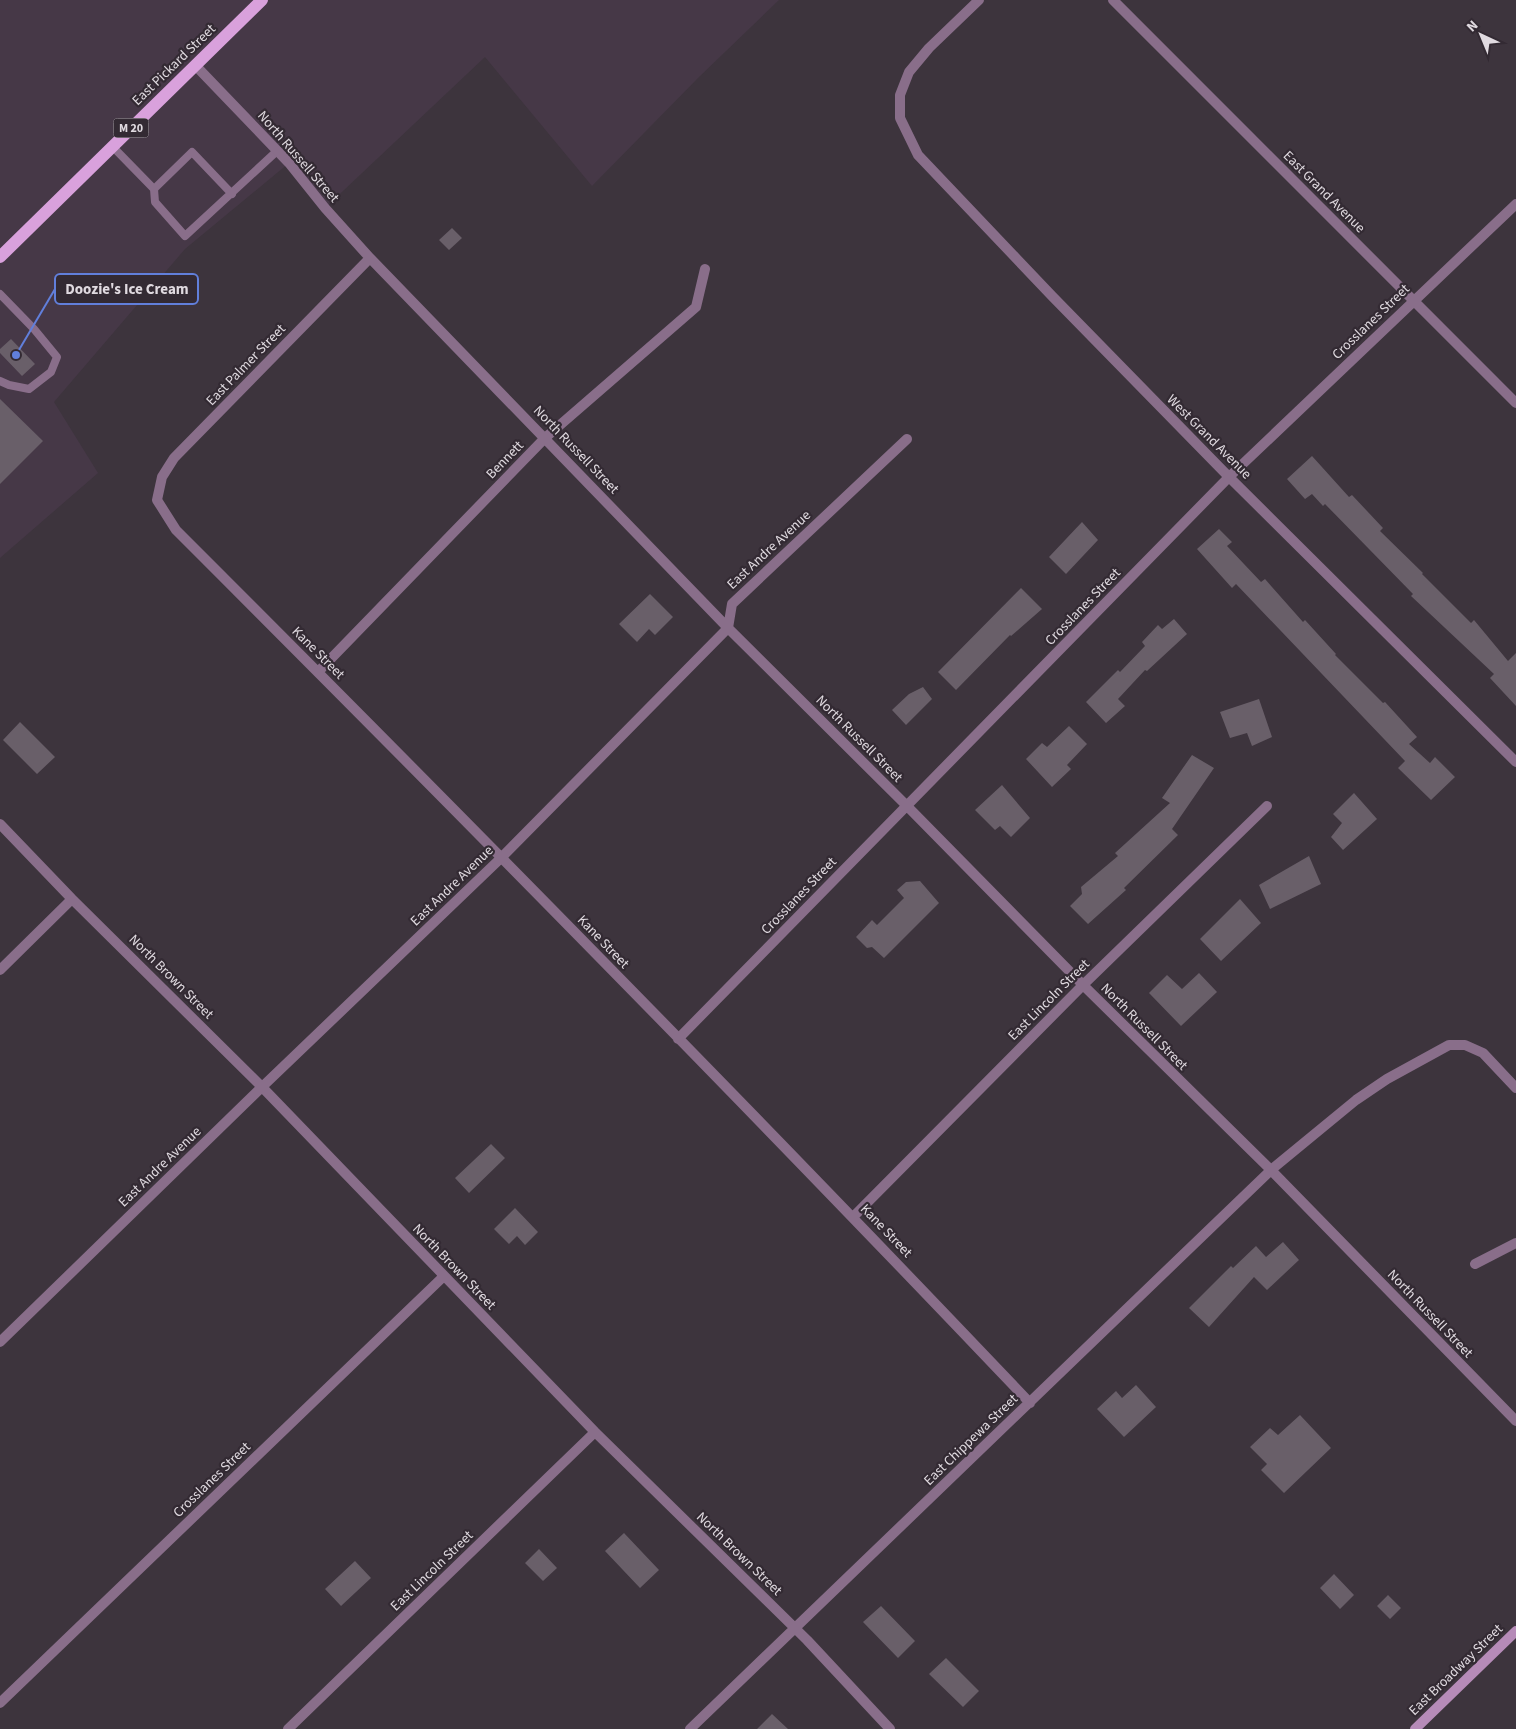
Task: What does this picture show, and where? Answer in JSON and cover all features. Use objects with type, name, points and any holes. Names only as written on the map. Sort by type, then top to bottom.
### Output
[{"type":"main road","name":"East Pickard Street","points":[[0,257],[262,0]]},
{"type":"street","name":"West Grand Avenue","points":[[978,0],[929,48],[909,72],[900,95],[900,118],[918,155],[1229,477],[1516,762]]},
{"type":"street","name":"East Grand Avenue","points":[[1113,0],[1516,403]]},
{"type":"street","name":"North Russell Street","points":[[195,65],[289,163],[325,208],[370,258],[728,628],[1083,985],[1271,1170],[1516,1421]]},
{"type":"street","name":"Crosslanes Street","points":[[678,1039],[1229,477],[1516,204]]},
{"type":"street","name":"East Palmer Street","points":[[157,500],[162,477],[174,458],[370,258]]},
{"type":"street","name":"Bennett","points":[[318,672],[545,438],[696,307],[705,269]]},
{"type":"street","name":"East Andre Avenue","points":[[0,1342],[501,858],[728,628],[732,604],[908,438]]},
{"type":"street","name":"Kane Street","points":[[157,500],[176,530],[853,1217],[1030,1403]]},
{"type":"street","name":"East Lincoln Street","points":[[853,1217],[1083,985],[1267,806]]},
{"type":"street","name":"North Brown Street","points":[[0,824],[72,899],[262,1087],[595,1432],[794,1628],[890,1729]]},
{"type":"street","points":[[0,970],[72,899]]},
{"type":"street","name":"East Chippewa Street","points":[[690,1729],[1271,1170],[1356,1100],[1388,1079],[1449,1045],[1465,1045],[1483,1053],[1516,1088]]},
{"type":"street","points":[[1475,1264],[1516,1242]]},
{"type":"street","name":"Crosslanes Street","points":[[0,1703],[444,1276]]},
{"type":"street","name":"East Lincoln Street","points":[[288,1729],[595,1432]]},
{"type":"street","name":"East Broadway Street","points":[[1415,1729],[1516,1631]]},
{"type":"lane","points":[[112,146],[154,189],[155,202],[185,236],[277,151]]},
{"type":"lane","points":[[154,189],[192,152],[232,194]]},
{"type":"lane","points":[[0,294],[34,329],[57,357],[51,372],[29,389],[0,381]]},
{"type":"shaded area","points":[[0,0],[779,0],[699,77],[592,186],[485,57],[325,208],[289,163],[185,249],[54,402],[98,473],[0,558]]},
{"type":"building","points":[[452,228],[462,238],[449,250],[439,240]]},
{"type":"building","points":[[11,339],[35,364],[22,376],[0,353],[0,349]]},
{"type":"building","points":[[0,399],[43,441],[0,484]]},
{"type":"building","points":[[1312,456],[1349,497],[1352,495],[1383,528],[1380,531],[1422,574],[1471,623],[1474,620],[1508,661],[1516,653],[1516,706],[1490,678],[1494,674],[1411,596],[1413,594],[1325,504],[1323,506],[1312,494],[1305,499],[1287,479]]},
{"type":"building","points":[[1082,522],[1098,540],[1066,574],[1049,557]]},
{"type":"building","points":[[1219,529],[1232,542],[1227,546],[1261,582],[1265,579],[1303,622],[1305,620],[1335,655],[1383,703],[1385,702],[1417,737],[1409,744],[1430,763],[1435,757],[1455,777],[1431,800],[1398,768],[1405,761],[1236,584],[1232,588],[1197,549]]},
{"type":"building","points":[[1021,588],[1042,609],[1010,635],[956,690],[938,672]]},
{"type":"building","points":[[650,594],[673,617],[655,635],[649,629],[637,642],[619,624]]},
{"type":"building","points":[[1174,619],[1187,634],[1147,671],[1145,670],[1118,699],[1125,706],[1106,723],[1086,702],[1118,670],[1120,672],[1145,646],[1142,642],[1158,625],[1162,629]]},
{"type":"building","points":[[923,687],[932,699],[906,725],[892,710],[909,694]]},
{"type":"building","points":[[1259,699],[1272,737],[1252,746],[1247,733],[1230,738],[1220,712]]},
{"type":"building","points":[[20,722],[55,757],[37,774],[3,740]]},
{"type":"building","points":[[1069,726],[1087,744],[1067,765],[1071,769],[1052,787],[1026,759],[1042,743],[1047,747]]},
{"type":"building","points":[[1192,755],[1214,768],[1172,829],[1178,835],[1124,888],[1126,890],[1088,924],[1070,906],[1082,894],[1081,887],[1118,856],[1115,853],[1170,803],[1162,798]]},
{"type":"building","points":[[1002,785],[1030,818],[1011,837],[1000,826],[995,830],[975,810]]},
{"type":"building","points":[[1354,793],[1377,819],[1343,850],[1331,837],[1342,823],[1333,814]]},
{"type":"building","points":[[1309,856],[1321,884],[1270,909],[1259,885]]},
{"type":"building","points":[[920,881],[939,903],[884,958],[872,947],[867,948],[856,937],[872,920],[877,925],[904,898],[897,890],[906,882]]},
{"type":"building","points":[[1240,899],[1261,923],[1221,961],[1200,939]]},
{"type":"building","points":[[1199,973],[1217,992],[1181,1026],[1149,993],[1167,975],[1182,989]]},
{"type":"building","points":[[491,1144],[505,1158],[469,1193],[455,1178]]},
{"type":"building","points":[[515,1208],[538,1232],[525,1245],[517,1236],[509,1244],[494,1229]]},
{"type":"building","points":[[1283,1242],[1299,1260],[1267,1290],[1254,1277],[1209,1327],[1189,1308],[1231,1266],[1233,1268],[1256,1246],[1266,1257]]},
{"type":"building","points":[[1136,1385],[1156,1407],[1124,1437],[1097,1409],[1116,1391],[1122,1398]]},
{"type":"building","points":[[1300,1415],[1331,1448],[1284,1493],[1261,1470],[1267,1464],[1250,1447],[1270,1428],[1278,1435]]},
{"type":"building","points":[[624,1533],[659,1570],[640,1588],[605,1551]]},
{"type":"building","points":[[539,1549],[557,1568],[543,1581],[525,1563]]},
{"type":"building","points":[[355,1561],[371,1578],[341,1606],[325,1589]]},
{"type":"building","points":[[1334,1574],[1354,1595],[1340,1609],[1320,1588]]},
{"type":"building","points":[[1388,1595],[1401,1608],[1390,1619],[1377,1606]]},
{"type":"building","points":[[881,1606],[915,1641],[898,1658],[863,1622]]},
{"type":"building","points":[[946,1658],[979,1691],[963,1707],[929,1674]]},
{"type":"building","points":[[772,1714],[788,1729],[757,1729]]},
{"type":"place","name":"Doozie's Ice Cream","points":[[16,355]]}]
